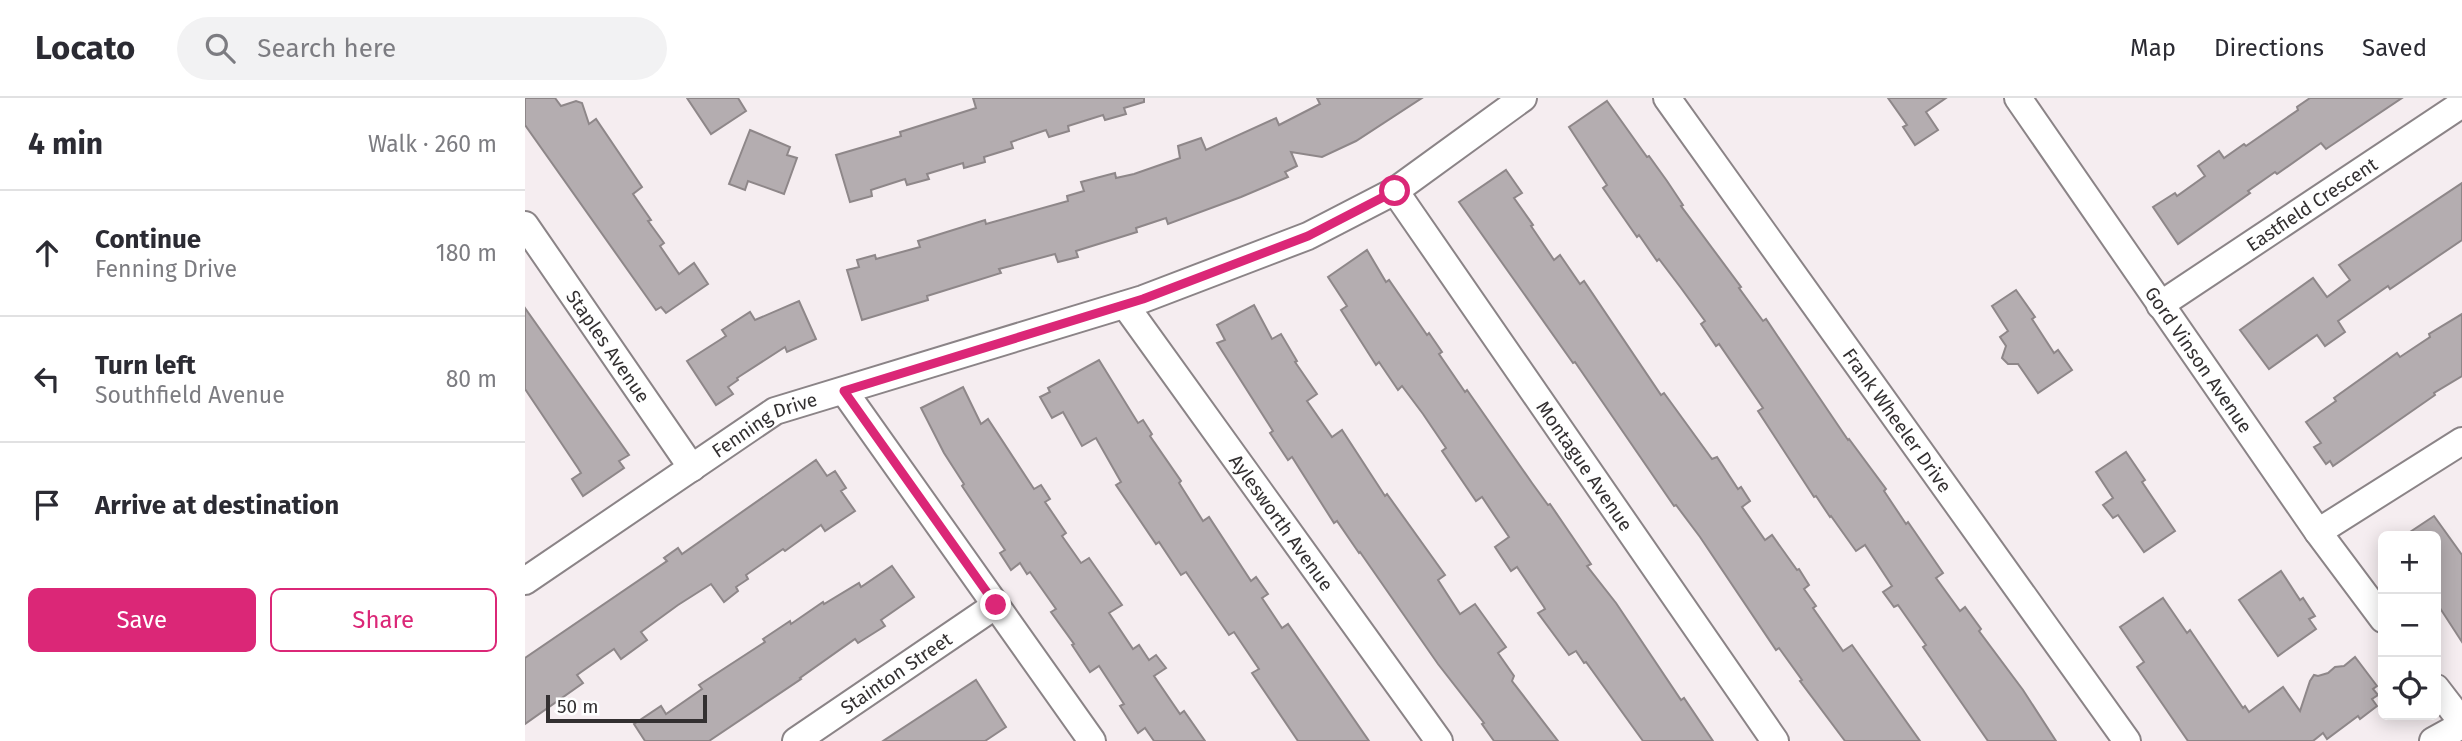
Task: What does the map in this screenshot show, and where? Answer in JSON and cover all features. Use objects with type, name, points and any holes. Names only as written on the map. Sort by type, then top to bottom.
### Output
[{"type":"street","name":"Fenning Drive","points":[[525,580],[775,411],[1125,305],[1308,236],[1395,191],[1523,98]]},
{"type":"street","name":"Frank Wheeler Drive","points":[[1667,98],[2127,741]]},
{"type":"street","name":"Gord Vinson Avenue","points":[[2018,98],[2318,532],[2378,612]]},
{"type":"street","name":"Eastfield Crescent","points":[[2160,304],[2462,104]]},
{"type":"street","name":"Montague Avenue","points":[[1395,191],[1775,741]]},
{"type":"street","name":"Staples Avenue","points":[[525,225],[692,468]]},
{"type":"street","name":"Aylesworth Avenue","points":[[1125,305],[1439,741]]},
{"type":"street","points":[[844,391],[1092,741]]},
{"type":"street","points":[[2318,532],[2462,441]]},
{"type":"street","name":"Stainton Street","points":[[796,741],[996,605]]},
{"type":"street","points":[[2433,741],[2462,724],[2441,695]]},
{"type":"building","points":[[525,98],[555,98],[561,106],[576,101],[582,103],[589,124],[596,119],[642,187],[633,194],[651,220],[648,221],[664,243],[660,246],[679,274],[694,263],[708,284],[666,313],[661,307],[656,310],[525,125]]},
{"type":"building","points":[[687,98],[738,98],[746,111],[711,134]]},
{"type":"building","points":[[973,98],[1144,98],[1144,102],[1124,108],[1126,114],[1105,120],[1103,115],[1068,126],[1069,131],[1049,137],[1046,130],[1011,142],[1013,148],[984,157],[985,162],[964,168],[963,163],[927,174],[929,179],[907,185],[905,179],[871,190],[872,196],[850,202],[836,155],[901,136],[900,132],[976,108]]},
{"type":"building","points":[[1317,98],[1422,98],[1356,141],[1322,157],[1291,152],[1297,166],[1285,172],[1288,177],[1241,197],[1168,224],[1166,218],[1136,228],[1137,232],[1076,251],[1078,257],[1058,262],[1055,254],[999,269],[1001,273],[927,296],[928,300],[862,320],[847,270],[859,267],[857,260],[875,255],[876,259],[920,247],[918,241],[985,220],[986,224],[1068,201],[1067,196],[1084,191],[1081,182],[1115,173],[1116,178],[1134,174],[1180,158],[1178,146],[1201,138],[1206,150],[1276,118],[1279,125],[1320,104]]},
{"type":"building","points":[[1888,98],[1946,98],[1926,112],[1938,130],[1915,145],[1903,127],[1907,125]]},
{"type":"building","points":[[2310,98],[2402,98],[2326,149],[2321,143],[2277,174],[2275,172],[2178,244],[2153,207],[2175,193],[2177,196],[2205,176],[2198,166],[2219,151],[2224,158],[2244,144],[2246,146],[2298,110],[2297,107]]},
{"type":"building","points":[[1607,101],[1667,181],[1683,205],[1681,206],[1763,321],[1766,319],[1848,440],[1886,489],[1884,491],[1906,524],[1908,522],[1943,573],[1936,578],[1960,611],[1965,607],[2056,741],[1988,741],[1923,647],[1926,645],[1898,605],[1894,607],[1883,592],[1892,586],[1865,545],[1856,551],[1816,496],[1814,497],[1758,411],[1763,408],[1719,344],[1716,346],[1701,324],[1705,321],[1659,259],[1657,261],[1639,235],[1637,237],[1603,188],[1607,185],[1569,127]]},
{"type":"building","points":[[750,130],[790,147],[787,155],[797,158],[784,194],[748,181],[745,190],[729,184]]},
{"type":"building","points":[[1506,170],[1522,193],[1514,198],[1554,260],[1560,255],[1580,284],[1584,281],[1661,395],[1664,393],[1712,459],[1717,457],[1738,489],[1741,487],[1750,501],[1742,507],[1765,540],[1772,535],[1797,570],[1799,569],[1809,585],[1804,589],[1816,606],[1813,608],[1843,651],[1852,645],[1920,741],[1845,741],[1779,648],[1776,650],[1700,537],[1676,505],[1674,506],[1575,362],[1573,363],[1459,202]]},
{"type":"building","points":[[2462,183],[2462,240],[2338,321],[2345,332],[2325,346],[2317,335],[2269,369],[2240,330],[2313,278],[2327,297],[2350,280],[2339,265]]},
{"type":"building","points":[[1367,250],[1386,282],[1389,280],[1427,335],[1429,333],[1442,352],[1439,354],[1465,392],[1467,390],[1548,505],[1550,504],[1591,564],[1587,566],[1713,741],[1643,741],[1586,662],[1584,663],[1576,651],[1569,655],[1538,613],[1545,609],[1544,607],[1517,567],[1511,571],[1495,547],[1509,537],[1482,497],[1476,501],[1442,451],[1446,448],[1423,414],[1402,386],[1398,390],[1379,362],[1376,365],[1341,310],[1347,306],[1328,277]]},
{"type":"building","points":[[2016,290],[2035,317],[2032,319],[2054,353],[2058,350],[2072,370],[2038,393],[2018,364],[2008,364],[2002,358],[2006,346],[2000,337],[2008,331],[1992,306]]},
{"type":"building","points":[[799,301],[816,339],[787,352],[785,347],[737,378],[738,380],[728,387],[733,394],[716,405],[687,361],[726,336],[722,330],[750,312],[755,320]]},
{"type":"building","points":[[1254,305],[1272,339],[1281,334],[1297,361],[1295,362],[1317,394],[1307,401],[1332,437],[1342,430],[1385,496],[1387,494],[1445,575],[1438,580],[1460,614],[1475,604],[1506,647],[1498,653],[1514,676],[1512,681],[1558,741],[1494,741],[1482,724],[1484,723],[1438,664],[1360,552],[1337,521],[1334,523],[1292,457],[1288,460],[1270,433],[1273,431],[1217,343],[1225,340],[1217,325]]},
{"type":"building","points":[[525,308],[629,455],[619,461],[624,468],[583,496],[572,479],[581,473],[525,389]]},
{"type":"building","points":[[2462,314],[2462,376],[2333,466],[2330,461],[2326,464],[2314,447],[2321,443],[2306,422],[2336,401],[2334,398],[2397,353],[2400,357],[2430,337],[2429,334]]},
{"type":"building","points":[[1099,360],[1138,423],[1143,420],[1152,434],[1150,436],[1181,481],[1179,483],[1203,521],[1209,517],[1251,581],[1256,577],[1268,594],[1262,598],[1282,628],[1288,624],[1369,741],[1298,741],[1252,673],[1259,669],[1234,632],[1229,635],[1186,572],[1181,575],[1159,542],[1156,544],[1116,485],[1121,482],[1096,438],[1082,446],[1063,412],[1052,418],[1040,397],[1050,392],[1048,388]]},
{"type":"building","points":[[963,387],[981,424],[988,419],[1034,489],[1041,485],[1050,499],[1045,502],[1066,533],[1062,536],[1081,563],[1089,558],[1122,605],[1109,613],[1133,649],[1139,645],[1149,660],[1156,655],[1166,668],[1154,676],[1180,714],[1184,711],[1205,741],[1154,741],[1145,728],[1138,733],[1120,706],[1124,704],[1099,666],[1090,672],[1051,612],[1056,609],[1030,572],[1027,574],[1020,563],[1011,570],[1000,553],[1005,550],[962,486],[964,484],[944,453],[921,408]]},
{"type":"building","points":[[2126,452],[2145,480],[2142,482],[2175,531],[2144,552],[2118,515],[2113,518],[2103,505],[2113,498],[2096,472]]},
{"type":"building","points":[[816,460],[827,476],[835,471],[846,488],[841,491],[855,511],[825,531],[821,525],[785,551],[783,549],[746,575],[748,579],[736,587],[738,591],[724,602],[711,584],[678,605],[641,632],[647,640],[621,659],[614,649],[577,675],[583,683],[525,724],[525,658],[667,561],[664,558],[678,548],[682,554]]},
{"type":"building","points":[[2434,516],[2462,555],[2462,642],[2441,610],[2441,531],[2412,531]]},
{"type":"building","points":[[892,566],[914,597],[881,620],[885,626],[858,643],[855,639],[709,741],[645,741],[634,724],[661,706],[666,714],[702,689],[699,685],[765,642],[763,639],[790,621],[791,624],[823,602],[824,604],[859,583],[861,587]]},
{"type":"building","points":[[2281,571],[2300,600],[2303,598],[2315,616],[2309,619],[2316,629],[2278,656],[2239,600]]},
{"type":"building","points":[[2163,598],[2187,633],[2190,630],[2243,708],[2245,706],[2249,712],[2283,687],[2300,711],[2314,675],[2328,673],[2335,667],[2344,666],[2355,657],[2377,686],[2373,689],[2378,695],[2372,699],[2377,706],[2360,719],[2358,716],[2327,739],[2323,733],[2313,741],[2188,741],[2137,667],[2144,662],[2120,627]]},
{"type":"building","points":[[976,680],[1006,727],[985,741],[883,741]]},
{"type":"route","points":[[996,605],[844,391],[1143,299],[1308,236],[1395,191]]}]
